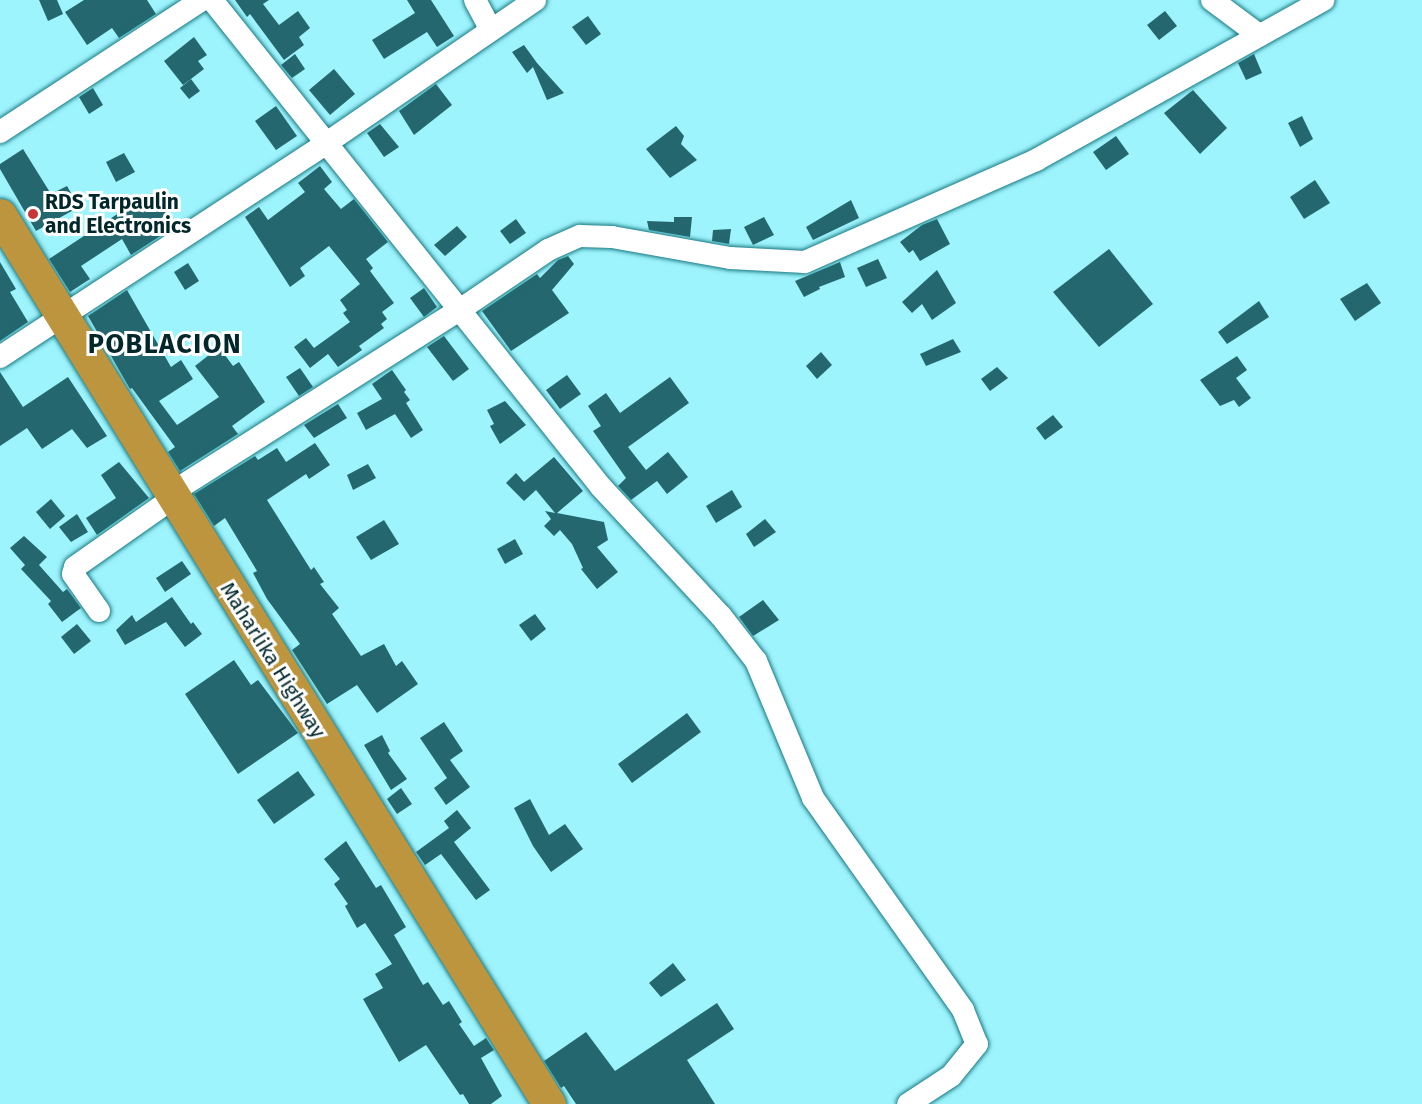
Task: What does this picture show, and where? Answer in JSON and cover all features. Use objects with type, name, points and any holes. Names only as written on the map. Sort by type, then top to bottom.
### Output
[{"type":"highway","name":"Maharlika Highway","points":[[0,215],[549,1104]]},
{"type":"street","points":[[0,132],[202,0]]},
{"type":"street","points":[[212,0],[328,142],[601,487],[721,616],[756,661],[813,798],[963,1010],[977,1044],[951,1076],[908,1104]]},
{"type":"street","points":[[475,0],[492,30]]},
{"type":"street","points":[[0,357],[63,318],[328,142],[535,0]]},
{"type":"street","points":[[1212,0],[1259,35]]},
{"type":"street","points":[[99,611],[73,574],[75,567],[172,496],[548,250],[580,236],[612,237],[730,258],[806,262],[1036,160],[1323,0]]},
{"type":"building","points":[[39,0],[57,0],[63,14],[48,21]]},
{"type":"building","points":[[84,0],[147,0],[156,14],[119,38],[112,28],[87,45],[65,12]]},
{"type":"building","points":[[235,0],[269,0],[263,4],[279,25],[298,11],[310,28],[299,37],[304,45],[284,60],[250,14],[247,17]]},
{"type":"building","points":[[407,0],[431,0],[454,36],[437,47],[427,32],[384,59],[372,40],[415,13]]},
{"type":"building","points":[[1165,11],[1177,26],[1159,40],[1147,25]]},
{"type":"building","points":[[588,16],[601,34],[586,45],[572,27]]},
{"type":"building","points":[[194,37],[207,55],[198,61],[204,69],[183,85],[164,61]]},
{"type":"building","points":[[524,45],[564,93],[547,100],[533,67],[527,73],[512,52]]},
{"type":"building","points":[[295,54],[305,69],[292,78],[281,65]]},
{"type":"building","points":[[1254,54],[1262,73],[1246,80],[1238,63]]},
{"type":"building","points":[[334,69],[355,94],[330,115],[309,90]]},
{"type":"building","points":[[191,79],[200,91],[189,99],[180,88]]},
{"type":"building","points":[[436,84],[452,105],[414,135],[399,111]]},
{"type":"building","points":[[93,88],[103,105],[89,114],[79,97]]},
{"type":"building","points":[[1193,90],[1227,128],[1200,154],[1164,113]]},
{"type":"building","points":[[276,106],[297,136],[276,150],[255,121]]},
{"type":"building","points":[[1302,116],[1313,139],[1300,147],[1288,123]]},
{"type":"building","points":[[380,124],[399,147],[384,157],[367,133]]},
{"type":"building","points":[[676,126],[684,136],[681,144],[697,160],[670,178],[646,149]]},
{"type":"building","points":[[1116,136],[1129,154],[1106,170],[1093,152]]},
{"type":"building","points":[[23,149],[51,194],[67,186],[79,207],[36,231],[0,169],[0,164]]},
{"type":"building","points":[[124,153],[135,172],[116,182],[106,162]]},
{"type":"building","points":[[320,166],[332,182],[324,189],[341,209],[354,199],[388,242],[366,259],[373,268],[370,271],[394,303],[382,312],[387,319],[381,324],[384,328],[359,346],[362,350],[338,367],[328,354],[310,368],[294,347],[306,338],[314,348],[350,322],[343,313],[347,310],[340,300],[360,284],[329,246],[300,268],[305,276],[290,287],[245,217],[259,207],[268,220],[305,192],[298,183]]},
{"type":"building","points":[[1315,180],[1330,203],[1304,219],[1290,197]]},
{"type":"building","points":[[156,194],[167,215],[161,218],[168,231],[131,255],[122,239],[81,266],[90,279],[70,292],[49,259],[131,205]]},
{"type":"building","points":[[851,200],[859,218],[813,240],[806,227]]},
{"type":"building","points":[[674,217],[692,217],[690,237],[649,230],[647,221],[674,222]]},
{"type":"building","points":[[764,217],[774,235],[753,245],[744,227]]},
{"type":"building","points":[[516,219],[526,233],[510,244],[500,231]]},
{"type":"building","points":[[937,219],[950,244],[920,261],[913,250],[909,253],[900,242],[922,225]]},
{"type":"building","points":[[457,226],[467,237],[445,256],[434,245]]},
{"type":"building","points":[[731,229],[729,244],[712,241],[713,230]]},
{"type":"building","points":[[1109,249],[1153,304],[1099,347],[1053,292]]},
{"type":"building","points":[[568,256],[574,264],[552,290],[569,313],[511,351],[482,311],[537,274],[540,278],[558,260]]},
{"type":"building","points":[[878,259],[887,278],[866,287],[857,268]]},
{"type":"building","points":[[0,262],[16,289],[10,292],[28,322],[0,341]]},
{"type":"building","points":[[840,262],[845,277],[819,287],[820,289],[804,297],[795,281]]},
{"type":"building","points":[[188,263],[199,281],[185,290],[174,272]]},
{"type":"building","points":[[937,270],[956,303],[932,320],[922,304],[912,313],[902,302]]},
{"type":"building","points":[[1367,283],[1381,303],[1355,321],[1340,299]]},
{"type":"building","points":[[424,288],[437,307],[424,317],[410,298]]},
{"type":"building","points":[[127,290],[171,367],[181,360],[193,379],[159,401],[177,425],[219,397],[195,366],[219,347],[233,366],[239,362],[265,402],[232,426],[238,434],[180,471],[168,452],[175,447],[132,388],[130,389],[88,316]]},
{"type":"building","points":[[1259,301],[1269,317],[1227,344],[1218,332]]},
{"type":"building","points":[[444,336],[469,369],[453,381],[427,347]]},
{"type":"building","points":[[953,339],[961,352],[926,366],[920,354]]},
{"type":"building","points":[[821,352],[832,365],[817,379],[806,366]]},
{"type":"building","points":[[1237,356],[1247,370],[1236,378],[1251,398],[1239,407],[1234,400],[1220,406],[1200,380]]},
{"type":"building","points":[[997,367],[1008,378],[990,391],[981,379]]},
{"type":"building","points":[[300,368],[313,387],[299,396],[286,377]]},
{"type":"building","points":[[392,370],[406,390],[404,392],[410,400],[406,403],[423,430],[411,438],[395,414],[366,430],[357,413],[382,399],[372,384]]},
{"type":"building","points":[[0,372],[23,407],[68,377],[107,436],[87,448],[72,429],[42,449],[27,428],[0,446]]},
{"type":"building","points":[[567,375],[581,394],[560,409],[546,390]]},
{"type":"building","points":[[670,377],[689,403],[628,447],[646,470],[668,452],[688,477],[667,494],[657,481],[631,500],[618,486],[626,478],[593,431],[601,426],[588,406],[606,393],[620,413]]},
{"type":"building","points":[[505,401],[526,425],[500,444],[490,426],[494,424],[487,410]]},
{"type":"building","points":[[338,404],[347,418],[314,438],[304,425]]},
{"type":"building","points":[[1053,415],[1063,427],[1045,440],[1036,428]]},
{"type":"building","points":[[315,443],[330,465],[309,479],[306,474],[267,500],[311,570],[314,567],[324,582],[320,584],[339,608],[332,614],[361,656],[384,644],[396,666],[402,661],[418,684],[377,713],[357,685],[327,704],[292,650],[300,644],[267,599],[253,573],[257,571],[225,518],[214,526],[194,494],[255,456],[258,460],[277,448],[286,462]]},
{"type":"building","points":[[554,457],[583,491],[557,513],[604,522],[608,540],[597,547],[618,572],[597,589],[581,569],[583,568],[572,544],[560,530],[554,536],[544,526],[551,519],[545,511],[555,513],[536,490],[524,501],[506,483],[516,473],[524,482]]},
{"type":"building","points":[[119,462],[149,498],[97,535],[86,518],[116,498],[101,475]]},
{"type":"building","points":[[368,464],[376,478],[353,490],[347,475]]},
{"type":"building","points":[[732,490],[742,507],[716,523],[706,506]]},
{"type":"building","points":[[51,499],[65,516],[50,529],[36,512]]},
{"type":"building","points":[[77,514],[88,532],[71,542],[59,527]]},
{"type":"building","points":[[765,519],[776,532],[754,547],[746,534]]},
{"type":"building","points":[[384,520],[399,544],[371,560],[356,537]]},
{"type":"building","points":[[24,536],[47,557],[39,565],[63,592],[67,589],[81,608],[62,622],[48,604],[51,601],[21,569],[25,565],[10,548]]},
{"type":"building","points":[[515,539],[523,554],[505,564],[497,549]]},
{"type":"building","points":[[182,561],[191,574],[165,592],[156,578]]},
{"type":"building","points":[[172,597],[191,624],[193,622],[202,634],[185,647],[166,622],[125,645],[116,630],[132,615],[136,622]]},
{"type":"building","points":[[763,600],[779,620],[753,636],[739,617]]},
{"type":"building","points":[[535,614],[546,629],[531,641],[519,625]]},
{"type":"building","points":[[77,624],[91,641],[74,654],[61,637]]},
{"type":"building","points":[[234,660],[251,685],[258,680],[298,733],[238,774],[185,694]]},
{"type":"building","points":[[687,713],[701,732],[632,783],[618,764]]},
{"type":"building","points":[[444,722],[463,751],[450,760],[470,787],[446,805],[434,788],[447,778],[420,738]]},
{"type":"building","points":[[382,735],[390,751],[388,753],[407,779],[391,790],[364,745]]},
{"type":"building","points":[[298,771],[315,795],[274,824],[257,800]]},
{"type":"building","points":[[401,788],[412,804],[397,814],[387,799]]},
{"type":"building","points":[[530,799],[549,835],[565,824],[583,849],[551,872],[533,846],[514,808]]},
{"type":"building","points":[[457,810],[471,828],[454,842],[490,890],[476,900],[441,854],[425,865],[416,852],[449,828],[444,821]]},
{"type":"building","points":[[346,841],[376,888],[381,885],[406,927],[394,935],[423,985],[428,982],[443,1005],[449,1001],[462,1022],[459,1024],[474,1046],[486,1038],[494,1050],[481,1058],[502,1096],[491,1104],[469,1104],[463,1094],[460,1095],[426,1045],[399,1062],[363,999],[383,988],[375,974],[392,964],[365,923],[357,928],[345,906],[348,904],[334,884],[340,879],[324,859]]},
{"type":"building","points":[[673,963],[686,980],[661,997],[649,983]]},
{"type":"building","points":[[717,1003],[734,1029],[687,1060],[715,1104],[576,1104],[564,1086],[561,1088],[544,1061],[586,1032],[615,1071]]},
{"type":"place","name":"RDS Tarpaulin and Electronics","points":[[33,214]]},
{"type":"district","name":"POBLACION","points":[[165,345]]}]
